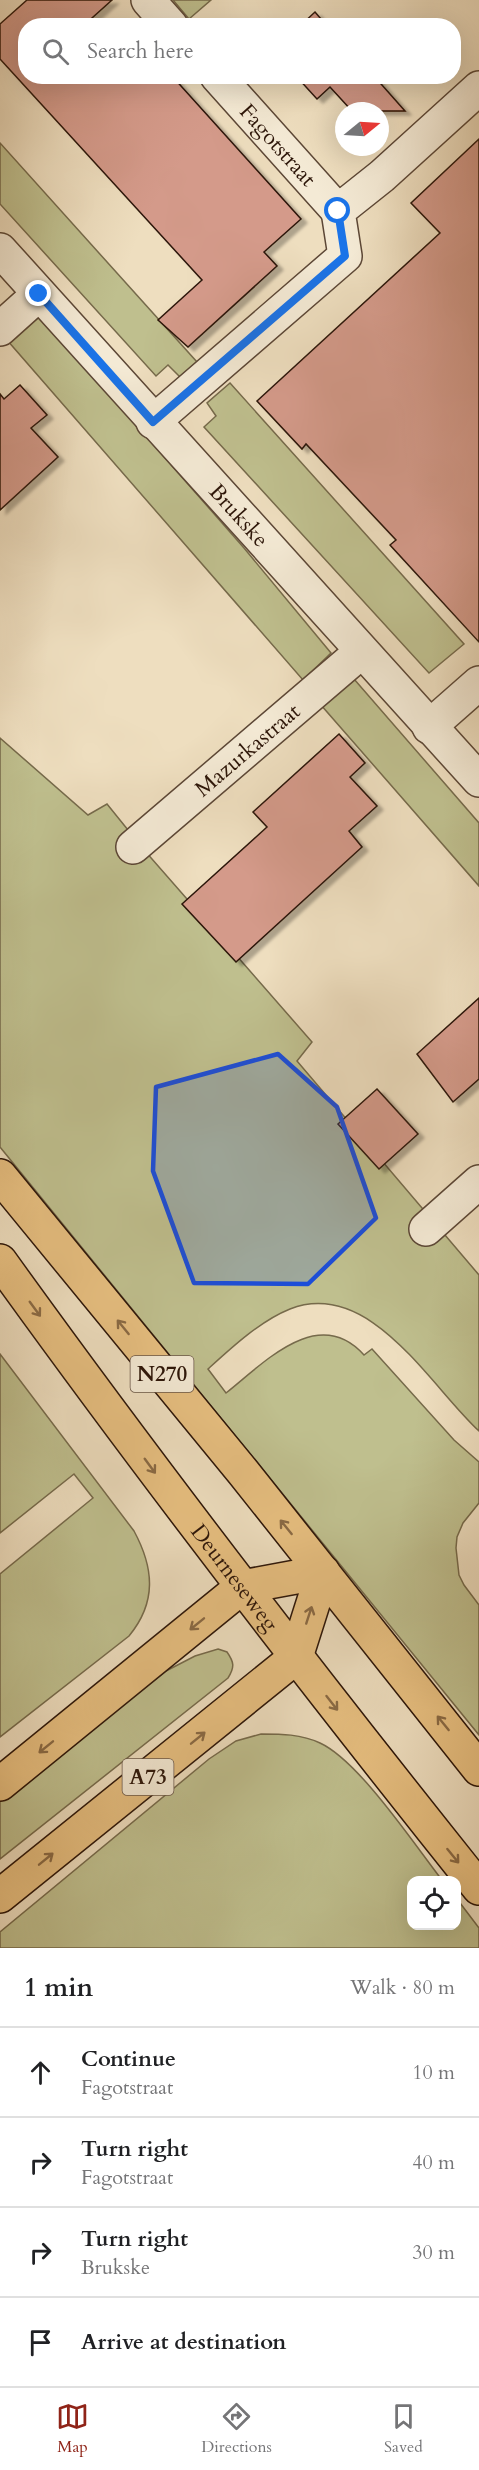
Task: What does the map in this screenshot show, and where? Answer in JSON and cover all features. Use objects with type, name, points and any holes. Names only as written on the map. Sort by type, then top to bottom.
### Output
[{"type":"main road","name":"N270","points":[[0,1176],[323,1572],[479,1769]]},
{"type":"main road","name":"Deurneseweg","points":[[0,1261],[242,1587],[479,1888]]},
{"type":"main road","points":[[0,1784],[242,1587],[323,1572],[296,1657]]},
{"type":"main road","name":"A73","points":[[0,1896],[296,1657]]},
{"type":"street","points":[[148,0],[164,18]]},
{"type":"street","name":"Fagotstraat","points":[[224,84],[338,211]]},
{"type":"street","points":[[153,422],[345,256],[338,211],[382,176],[479,88]]},
{"type":"street","name":"Brukske","points":[[0,250],[153,422],[479,780]]},
{"type":"street","points":[[0,329],[39,294]]},
{"type":"street","name":"Mazurkastraat","points":[[133,847],[361,652]]},
{"type":"street","points":[[429,727],[479,683]]},
{"type":"street","points":[[426,1229],[479,1182]]},
{"type":"highlighted area","points":[[278,1054],[337,1107],[376,1218],[308,1284],[194,1283],[153,1171],[156,1087]]},
{"type":"green space","points":[[173,0],[211,0],[190,18]]},
{"type":"green space","points":[[0,143],[197,362],[180,377],[168,365],[156,376],[0,204]]},
{"type":"green space","points":[[38,313],[244,548],[331,653],[303,680],[7,340]]},
{"type":"green space","points":[[230,383],[464,644],[429,673],[204,427],[216,416],[207,403]]},
{"type":"green space","points":[[354,679],[479,823],[479,886],[321,705]]},
{"type":"green space","points":[[0,738],[88,815],[107,804],[145,851],[312,1042],[297,1061],[479,1275],[479,1431],[419,1364],[396,1342],[372,1322],[346,1309],[319,1303],[290,1309],[257,1328],[208,1369],[226,1393],[274,1354],[310,1337],[328,1335],[346,1341],[364,1355],[372,1349],[454,1440],[479,1462],[479,1503],[463,1523],[457,1537],[456,1548],[459,1575],[479,1605],[479,1735],[0,1147]]},
{"type":"green space","points":[[0,1354],[134,1531],[146,1558],[150,1585],[144,1610],[129,1636],[0,1737],[0,1574],[93,1498],[74,1474],[0,1533]]},
{"type":"green space","points":[[218,1649],[227,1652],[232,1662],[233,1668],[228,1678],[0,1859],[0,1802],[166,1671],[195,1656]]},
{"type":"green space","points":[[261,1734],[306,1738],[320,1743],[352,1767],[385,1805],[439,1876],[407,1876],[407,1930],[461,1930],[461,1904],[479,1928],[479,1948],[0,1948],[0,1932],[209,1759],[236,1741]]},
{"type":"building","points":[[27,0],[112,0],[92,18],[18,18],[18,79],[0,59],[0,24]]},
{"type":"building","points":[[315,12],[320,18],[309,18]]},
{"type":"building","points":[[23,84],[179,84],[301,219],[264,252],[277,266],[188,347],[158,320],[202,280]]},
{"type":"building","points":[[303,84],[381,84],[405,111],[389,111],[389,102],[344,102],[330,87],[317,99]]},
{"type":"building","points":[[479,139],[479,642],[390,545],[396,540],[306,444],[302,449],[257,401],[440,233],[411,203]]},
{"type":"building","points":[[20,385],[47,415],[31,428],[58,457],[0,510],[0,394],[4,399]]},
{"type":"building","points":[[339,734],[365,763],[350,777],[377,806],[349,831],[362,847],[236,962],[182,904],[267,827],[253,812]]},
{"type":"building","points":[[479,998],[479,1079],[453,1102],[417,1054]]},
{"type":"building","points":[[377,1089],[418,1134],[379,1169],[338,1124]]},
{"type":"route","points":[[39,294],[153,422],[345,256],[338,211]]}]
